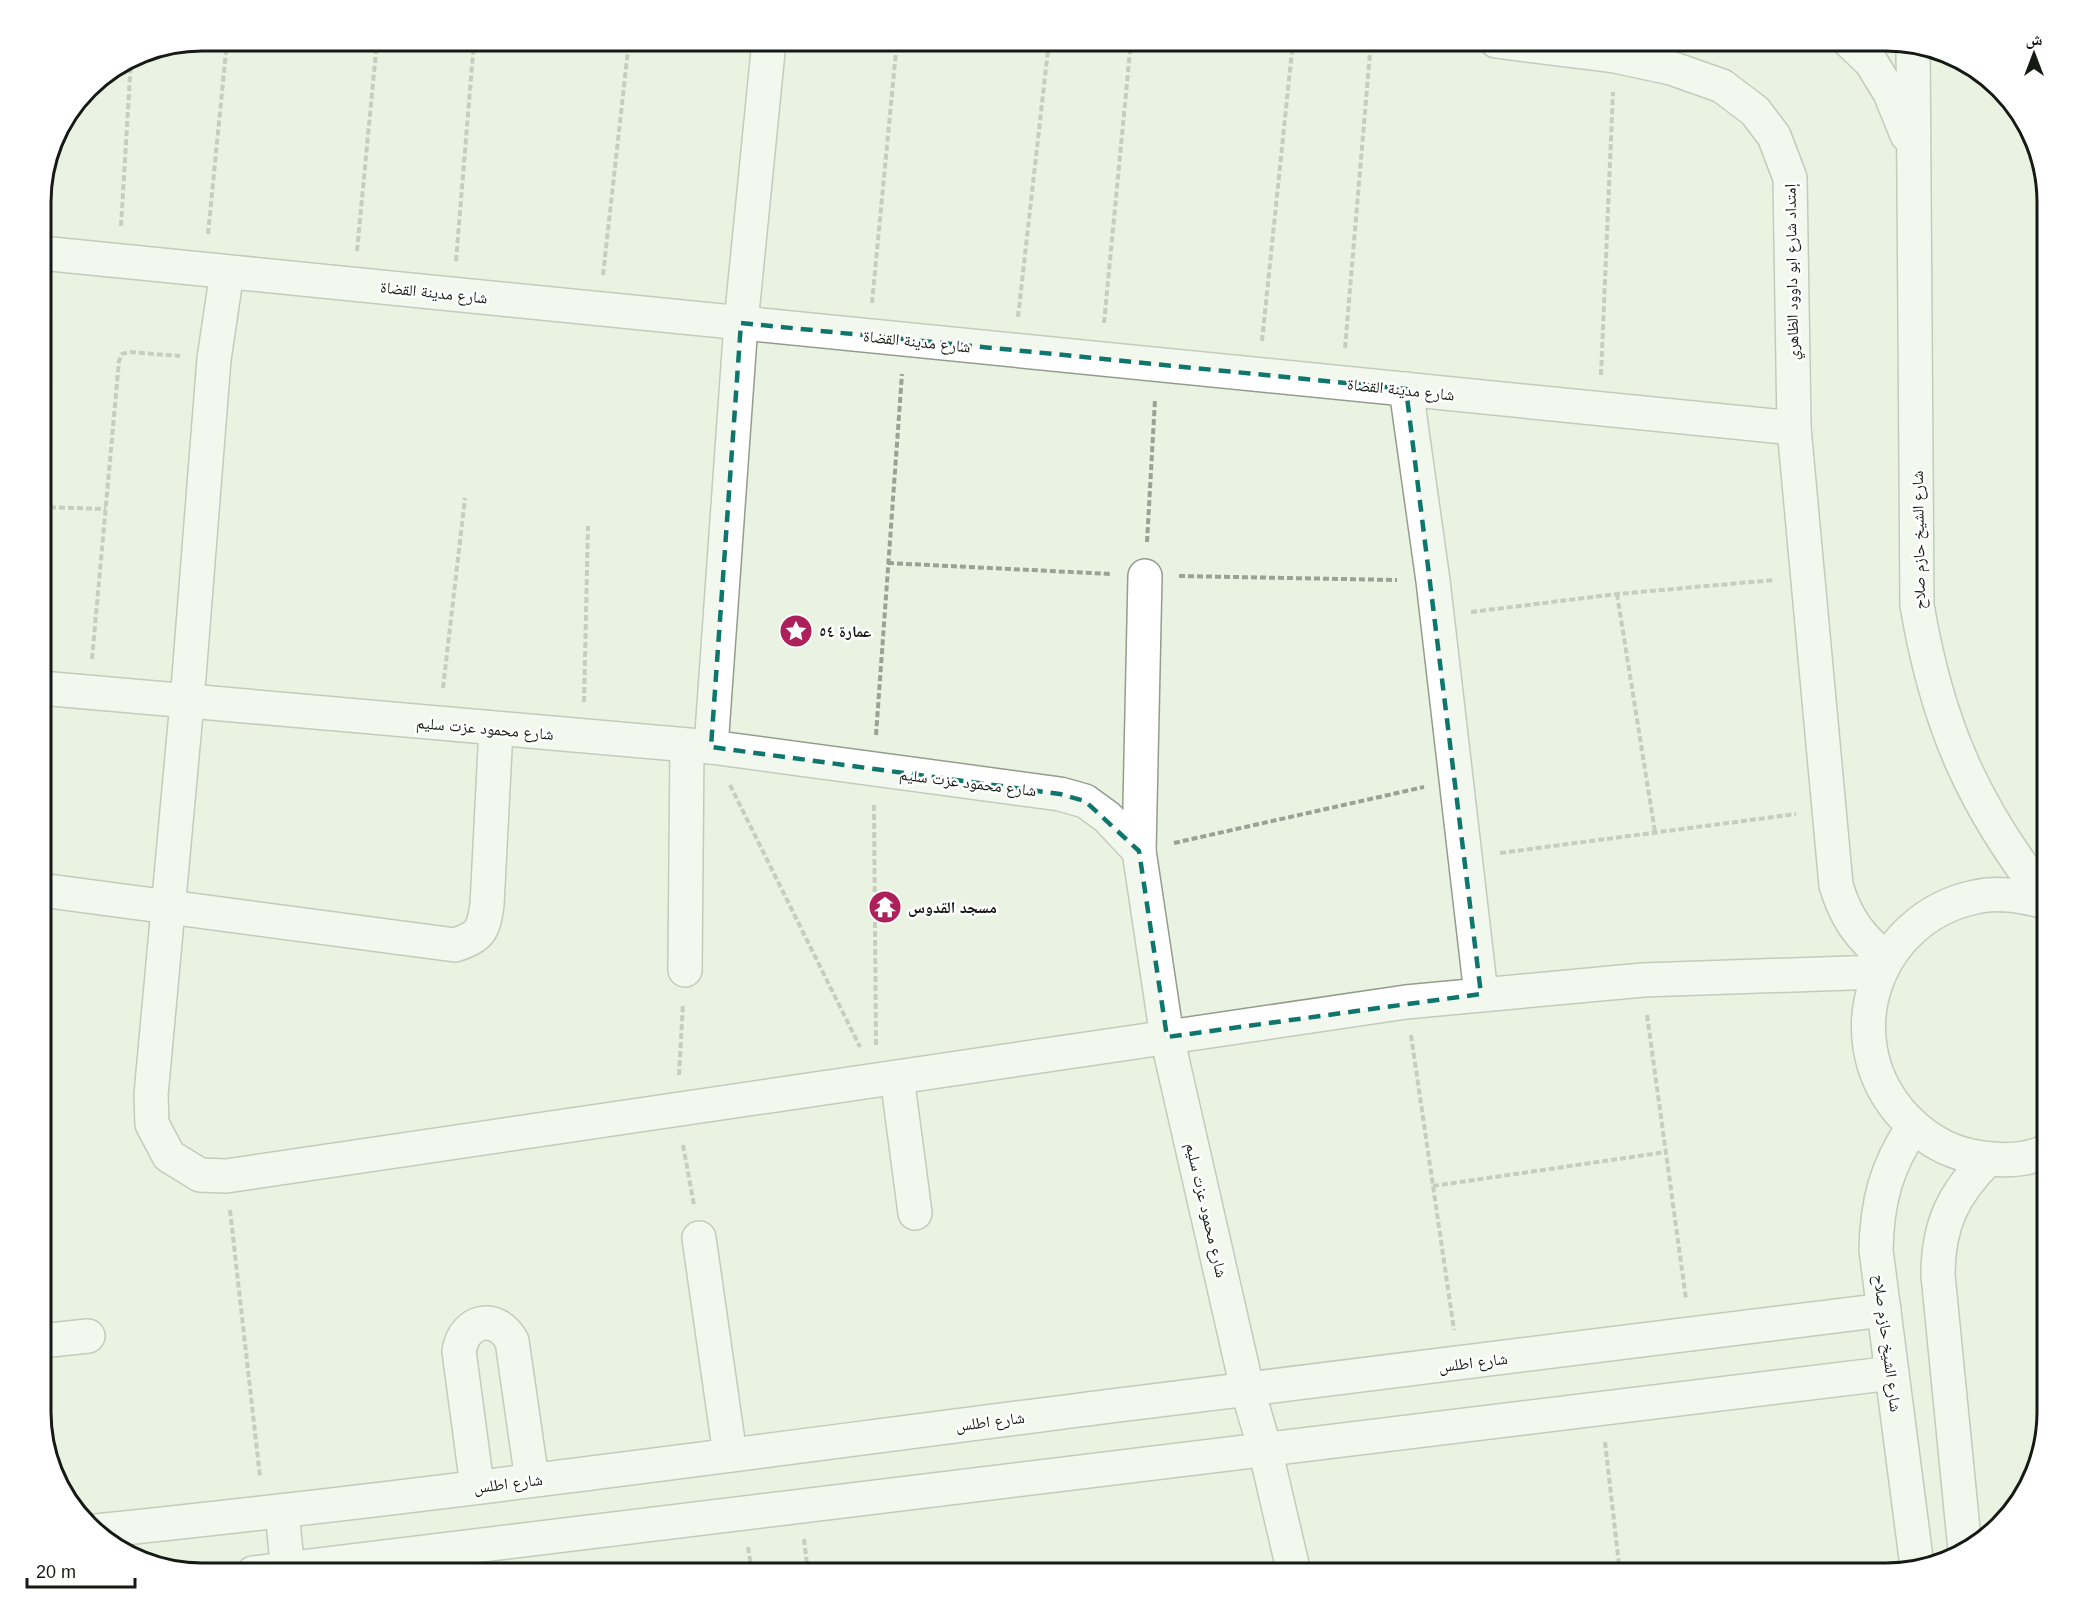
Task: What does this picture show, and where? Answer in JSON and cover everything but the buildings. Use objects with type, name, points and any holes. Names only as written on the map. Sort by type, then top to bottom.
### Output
[{"type":"street","points":[[685,970],[699,747],[768,51]]},
{"type":"street","name":"إمتداد شارع ابو داوود الظاهري","points":[[1578,51],[1671,68],[1722,86],[1755,111],[1774,136],[1790,178],[1794,428]]},
{"type":"street","points":[[1860,51],[1871,62],[1890,93],[1913,148]]},
{"type":"street","name":"شارع الشيخ حازم صلاح","points":[[1913,53],[1917,605],[1925,653],[1954,747],[1974,791],[2003,840],[2037,887]]},
{"type":"street","name":"شارع مدينة القضاة","points":[[51,254],[1794,428]]},
{"type":"street","points":[[216,271],[214,359],[187,702],[151,1095],[152,1124],[169,1156],[200,1175],[226,1176],[1406,1002],[1643,980],[1883,965]]},
{"type":"street","points":[[1406,389],[1433,580],[1481,994]]},
{"type":"street","points":[[1794,428],[1836,885],[1842,905],[1883,965]]},
{"type":"street","points":[[1139,851],[1145,576]]},
{"type":"street","name":"شارع محمود عزت سليم","points":[[51,689],[699,747],[1060,794],[1085,801],[1107,817],[1139,851],[1167,1037],[1247,1388],[1265,1449],[1291,1563]]},
{"type":"street","points":[[51,891],[455,945],[471,939],[483,929],[487,905],[496,729]]},
{"type":"street","points":[[2037,899],[2013,895],[1976,896],[1941,908],[1910,929],[1883,965],[1868,1013],[1871,1055],[1886,1094],[1913,1127],[1961,1154],[1988,1159],[2016,1159],[2037,1154]]},
{"type":"street","points":[[887,1079],[915,1213]]},
{"type":"street","name":"شارع الشيخ حازم صلاح","points":[[1913,1127],[1890,1167],[1882,1190],[1877,1219],[1876,1250],[1916,1560]]},
{"type":"street","points":[[1964,1541],[1938,1275],[1938,1254],[1948,1212],[1966,1184],[1988,1159]]},
{"type":"street","points":[[699,1239],[730,1455]]},
{"type":"street","name":"شارع اطلس","points":[[107,1530],[273,1513],[1247,1388],[1691,1336],[1884,1310]]},
{"type":"street","points":[[477,1486],[459,1351],[464,1335],[469,1329],[486,1323],[502,1328],[512,1341],[532,1480]]},
{"type":"street","points":[[51,1340],[88,1336]]},
{"type":"street","points":[[352,1563],[1892,1373]]},
{"type":"street","points":[[273,1513],[286,1563]]},
{"type":"path","points":[[216,271],[226,51]]},
{"type":"path","points":[[354,284],[376,51]]},
{"type":"path","points":[[453,294],[473,51]]},
{"type":"path","points":[[599,309],[628,51]]},
{"type":"path","points":[[869,336],[896,51]]},
{"type":"path","points":[[1015,350],[1048,51]]},
{"type":"path","points":[[1100,359],[1130,51]]},
{"type":"path","points":[[1258,375],[1292,51]]},
{"type":"path","points":[[1342,383],[1370,51]]},
{"type":"path","points":[[1599,409],[1615,56]]},
{"type":"path","points":[[119,261],[130,69]]},
{"type":"path","points":[[887,1079],[873,770],[904,339]]},
{"type":"path","points":[[88,693],[119,361],[123,354],[129,352],[214,359]]},
{"type":"path","points":[[1145,576],[1157,364]]},
{"type":"path","points":[[438,724],[465,498]]},
{"type":"path","points":[[51,507],[106,510]]},
{"type":"path","points":[[583,737],[588,526]]},
{"type":"path","points":[[888,563],[1145,576],[1433,580]]},
{"type":"path","points":[[1436,616],[1617,594],[1807,577]]},
{"type":"path","points":[[1617,594],[1655,832]]},
{"type":"path","points":[[699,747],[887,1079]]},
{"type":"path","points":[[1139,851],[1457,779]]},
{"type":"path","points":[[1466,857],[1829,810]]},
{"type":"path","points":[[685,970],[677,1110],[699,1239]]},
{"type":"path","points":[[1643,980],[1691,1336]]},
{"type":"path","points":[[1406,1002],[1459,1363]]},
{"type":"path","points":[[1433,1186],[1666,1152]]},
{"type":"path","points":[[226,1176],[273,1513]]},
{"type":"path","points":[[1601,1409],[1619,1563]]},
{"type":"highlighted area","points":[[741,323],[1406,389],[1481,994],[1167,1037],[1139,851],[1085,801],[1060,794],[711,747]]},
{"type":"place","name":"عمارة ٥٤","points":[[796,631]]},
{"type":"place","name":"مسجد القدوس","points":[[885,907]]}]
